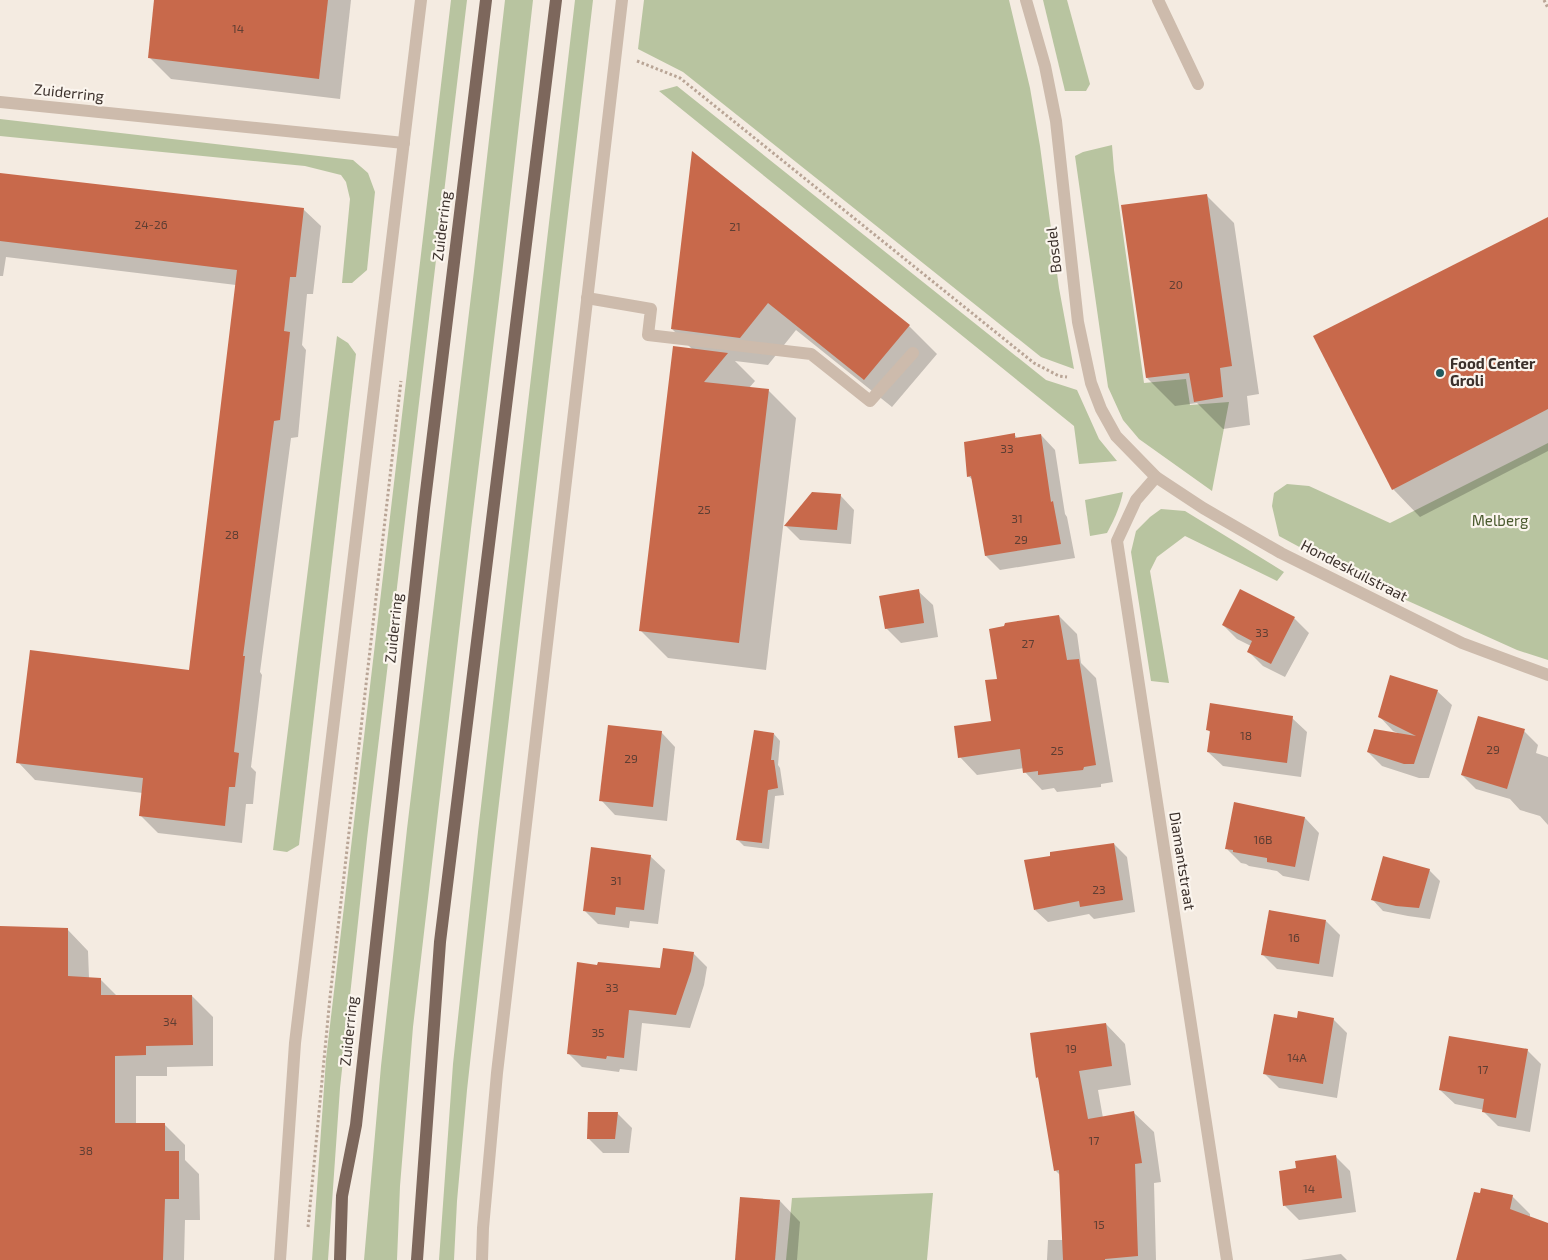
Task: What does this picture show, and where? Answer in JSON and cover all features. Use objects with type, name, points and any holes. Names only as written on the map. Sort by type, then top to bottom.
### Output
[{"type":"main road","name":"Zuiderring","points":[[340,1260],[342,1196],[356,1125],[422,528],[486,0]]},
{"type":"main road","points":[[416,1260],[440,942],[556,0]]},
{"type":"street","points":[[280,1260],[295,1043],[421,0]]},
{"type":"street","points":[[482,1260],[497,1072],[622,0]]},
{"type":"street","name":"Bosdel","points":[[1026,0],[1045,66],[1056,120],[1078,322],[1092,383],[1101,409],[1116,436],[1156,477]]},
{"type":"street","points":[[1158,0],[1198,84]]},
{"type":"street","name":"Zuiderring","points":[[0,102],[404,143]]},
{"type":"street","points":[[586,298],[651,309],[648,335],[811,354],[870,401],[913,353]]},
{"type":"street","name":"Hondeskuilstraat","points":[[1156,477],[1203,508],[1290,557],[1462,643],[1548,675]]},
{"type":"street","name":"Diamantstraat","points":[[1156,477],[1136,500],[1117,540],[1228,1260]]},
{"type":"path","points":[[1544,0],[1548,8]]},
{"type":"path","points":[[615,52],[680,78],[1034,363],[1059,376],[1092,383]]},
{"type":"path","points":[[307,1235],[330,997],[401,375]]},
{"type":"green space","points":[[451,0],[467,0],[367,839],[340,1088],[328,1260],[312,1260],[326,1059]]},
{"type":"green space","points":[[505,0],[533,0],[413,1027],[400,1186],[397,1260],[364,1260],[381,1066],[407,829]]},
{"type":"green space","points":[[575,0],[593,0],[467,1090],[457,1201],[454,1260],[439,1260],[453,1064],[478,832]]},
{"type":"green space","points":[[644,0],[1009,0],[1030,88],[1040,146],[1059,288],[1074,369],[1041,357],[683,72],[638,49]]},
{"type":"green space","points":[[1043,0],[1067,0],[1090,84],[1086,91],[1065,91]]},
{"type":"green space","points":[[677,86],[1046,380],[1077,390],[1099,439],[1117,461],[1079,464],[1074,426],[659,91]]},
{"type":"green space","points":[[0,119],[353,160],[368,173],[375,192],[367,270],[352,283],[342,283],[350,199],[346,182],[341,175],[305,166],[0,136]]},
{"type":"green space","points":[[1112,145],[1144,383],[1186,379],[1190,405],[1229,402],[1212,491],[1139,439],[1123,420],[1108,387],[1075,156],[1083,152]]},
{"type":"green space","points":[[337,336],[348,343],[356,354],[299,845],[287,852],[273,850]]},
{"type":"green space","name":"Melberg","points":[[1548,443],[1548,660],[1517,650],[1357,578],[1279,536],[1272,506],[1274,493],[1287,484],[1309,486],[1390,523]]},
{"type":"green space","points":[[1123,492],[1107,533],[1090,536],[1085,500]]},
{"type":"green space","points":[[1161,509],[1185,511],[1284,572],[1277,581],[1185,536],[1157,557],[1150,571],[1169,683],[1151,681],[1131,552],[1136,531]]},
{"type":"green space","points":[[933,1193],[927,1260],[786,1260],[792,1198]]},
{"type":"building","points":[[154,0],[328,0],[319,79],[148,58]]},
{"type":"building","points":[[692,151],[910,325],[864,380],[768,303],[740,338],[671,329]]},
{"type":"building","points":[[0,173],[304,208],[296,277],[290,277],[284,331],[290,332],[280,420],[274,421],[243,656],[245,656],[234,752],[239,753],[235,787],[229,787],[225,826],[139,816],[143,778],[16,763],[30,650],[189,670],[237,270],[0,241]]},
{"type":"building","points":[[1207,194],[1232,366],[1220,368],[1223,397],[1194,402],[1189,373],[1146,378],[1121,205]]},
{"type":"building","name":"Food Center Groli","points":[[1548,217],[1548,409],[1392,490],[1313,336]]},
{"type":"building","points":[[673,346],[728,353],[704,382],[769,389],[739,643],[639,631]]},
{"type":"building","points":[[1015,433],[1015,438],[1041,434],[1051,502],[1053,501],[1061,544],[985,556],[971,476],[967,477],[964,442]]},
{"type":"building","points":[[812,492],[841,494],[837,530],[784,526]]},
{"type":"building","points":[[919,589],[924,623],[885,629],[879,596]]},
{"type":"building","points":[[1240,589],[1295,617],[1271,664],[1247,652],[1252,641],[1222,625]]},
{"type":"building","points":[[1059,615],[1067,660],[1079,659],[1096,765],[1084,767],[1083,770],[1038,775],[1038,771],[1023,773],[1020,749],[958,758],[954,726],[991,721],[985,680],[997,679],[989,629],[1004,626],[1005,623]]},
{"type":"building","points":[[1390,675],[1438,690],[1414,764],[1404,764],[1367,752],[1374,729],[1416,736],[1378,717]]},
{"type":"building","points":[[1210,703],[1293,716],[1287,763],[1207,752],[1210,731],[1206,730]]},
{"type":"building","points":[[1478,716],[1525,729],[1507,789],[1461,775]]},
{"type":"building","points":[[608,725],[662,731],[653,807],[599,801]]},
{"type":"building","points":[[754,730],[774,733],[771,760],[774,760],[778,788],[768,790],[762,843],[736,840]]},
{"type":"building","points":[[1234,802],[1305,817],[1295,867],[1267,862],[1267,858],[1225,849]]},
{"type":"building","points":[[1114,843],[1123,900],[1080,907],[1079,901],[1034,910],[1024,860],[1050,856],[1050,852]]},
{"type":"building","points":[[591,847],[651,855],[644,910],[616,907],[615,915],[583,911]]},
{"type":"building","points":[[1383,856],[1430,869],[1419,908],[1396,906],[1371,900]]},
{"type":"building","points":[[1269,910],[1326,920],[1319,964],[1261,955]]},
{"type":"building","points":[[0,926],[68,928],[68,976],[101,978],[101,995],[192,995],[193,1045],[146,1046],[146,1055],[115,1056],[115,1123],[165,1123],[165,1151],[179,1151],[179,1199],[165,1199],[163,1260],[0,1260]]},
{"type":"building","points":[[663,948],[694,952],[691,971],[676,1015],[629,1010],[624,1058],[607,1056],[606,1059],[567,1054],[577,962],[597,965],[598,962],[660,968]]},
{"type":"building","points":[[1298,1011],[1334,1018],[1323,1084],[1263,1074],[1274,1014],[1297,1018]]},
{"type":"building","points":[[1106,1023],[1112,1066],[1079,1071],[1088,1119],[1134,1111],[1142,1163],[1135,1164],[1138,1256],[1105,1260],[1063,1260],[1059,1170],[1054,1171],[1038,1077],[1036,1078],[1030,1033]]},
{"type":"building","points":[[1449,1036],[1528,1049],[1516,1118],[1482,1112],[1484,1099],[1439,1090]]},
{"type":"building","points":[[588,1112],[618,1112],[615,1139],[587,1139]]},
{"type":"building","points":[[1336,1155],[1342,1198],[1283,1206],[1279,1171],[1296,1168],[1295,1161]]},
{"type":"building","points":[[1481,1188],[1513,1195],[1510,1209],[1548,1223],[1548,1260],[1456,1260],[1474,1192],[1480,1193]]},
{"type":"building","points":[[740,1197],[780,1200],[775,1260],[735,1260]]},
{"type":"place","name":"Food Center Groli","points":[[1440,373]]}]
